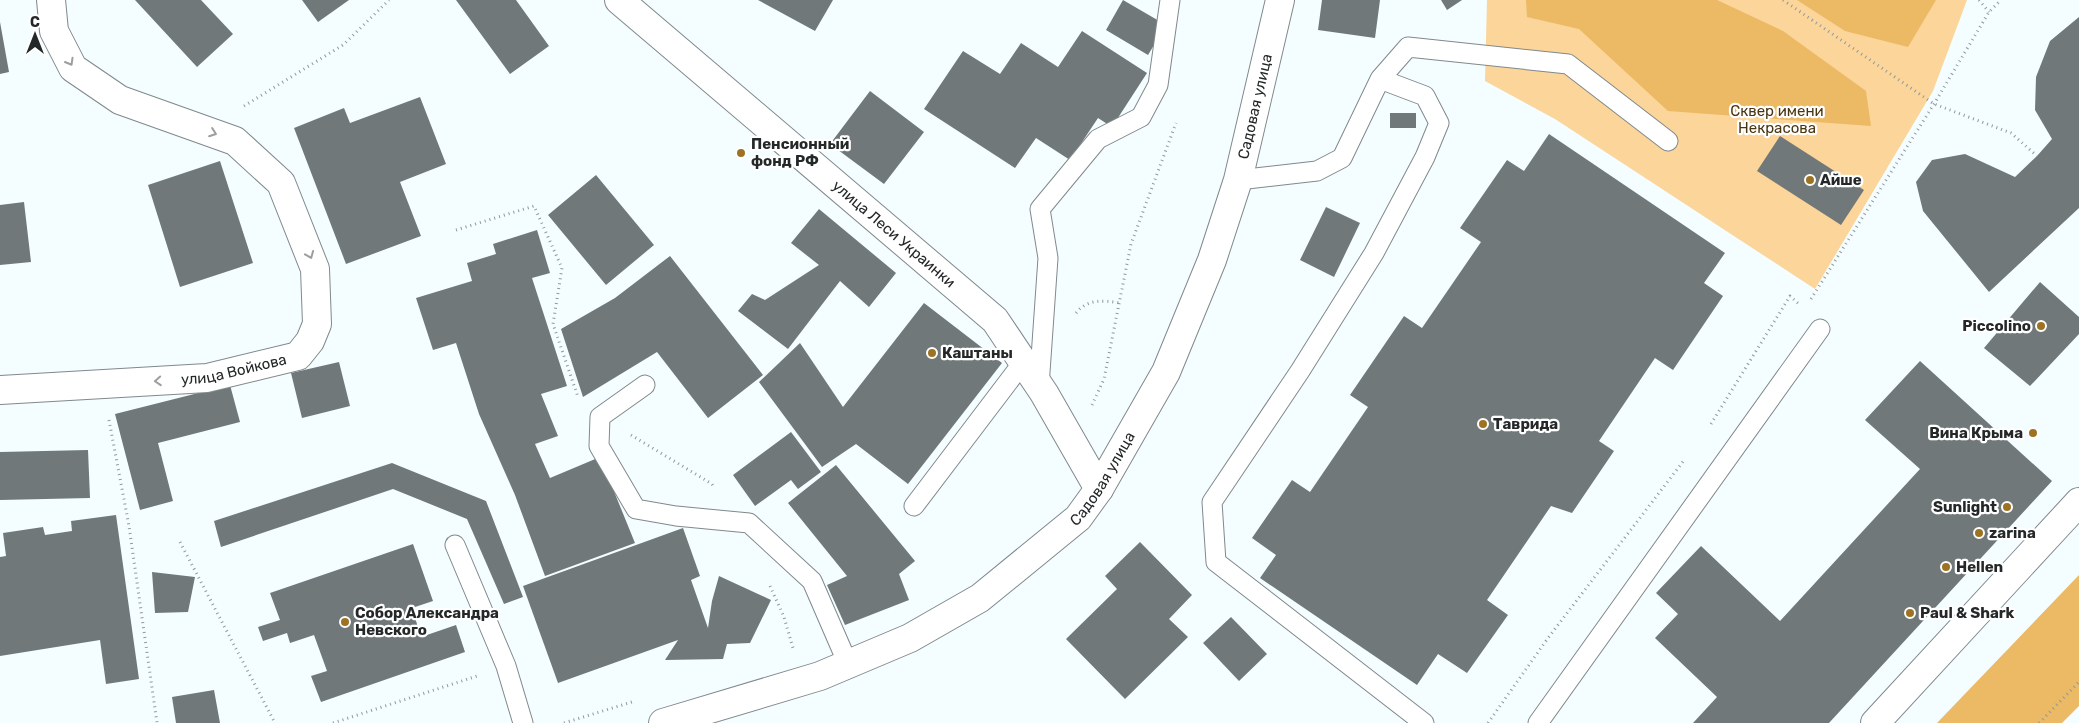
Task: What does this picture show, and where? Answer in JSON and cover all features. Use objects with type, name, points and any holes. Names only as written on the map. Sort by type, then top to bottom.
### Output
[{"type":"street","name":"улица Войкова","points":[[0,390],[207,378],[298,356],[310,341],[317,324],[315,268],[281,183],[235,141],[120,100],[73,68],[54,31],[51,0]]},
{"type":"street","name":"улица Леси Украинки","points":[[619,0],[995,320],[1024,361],[1099,489]]},
{"type":"street","name":"Садовая улица","points":[[663,723],[820,676],[910,638],[980,598],[1078,518],[1099,489],[1166,372],[1212,260],[1238,180],[1280,0]]},
{"type":"street","points":[[1875,723],[2079,502]]},
{"type":"lane","points":[[1039,386],[1048,258],[1040,209],[1098,139],[1140,117],[1158,85],[1170,0]]},
{"type":"lane","points":[[1238,180],[1316,171],[1342,158],[1380,79],[1408,47],[1568,64],[1668,141]]},
{"type":"lane","points":[[1380,79],[1425,96],[1439,123],[1425,158],[1374,253],[1300,371],[1212,502],[1215,554],[1216,562],[1424,723]]},
{"type":"lane","points":[[1538,723],[1820,329]]},
{"type":"lane","points":[[914,506],[1024,361]]},
{"type":"lane","points":[[645,385],[600,417],[599,446],[636,509],[676,516],[749,523],[812,581],[848,664]]},
{"type":"lane","points":[[455,545],[506,666],[522,723]]},
{"type":"path","points":[[235,141],[239,108],[344,45],[389,0]]},
{"type":"path","points":[[1783,0],[1934,104],[2011,133],[2037,156]]},
{"type":"path","points":[[1979,0],[1989,12]]},
{"type":"path","points":[[1810,301],[1934,104],[1989,12],[2001,0]]},
{"type":"path","points":[[1092,406],[1104,379],[1131,244],[1178,117]]},
{"type":"path","points":[[456,230],[534,206],[562,268],[553,324],[579,398]]},
{"type":"path","points":[[1708,428],[1790,296],[1805,309]]},
{"type":"path","points":[[103,385],[130,526],[157,723]]},
{"type":"path","points":[[600,417],[712,484]]},
{"type":"path","points":[[1488,723],[1548,638],[1687,457]]},
{"type":"path","points":[[180,542],[275,723]]},
{"type":"path","points":[[784,617],[795,655]]},
{"type":"path","points":[[333,723],[506,666]]},
{"type":"path","points":[[2039,723],[2079,682]]},
{"type":"green space","name":"Сквер имени Некрасова","points":[[1487,0],[1967,0],[1933,91],[1815,289],[1555,119],[1485,81]]},
{"type":"shaded area","points":[[1526,0],[1717,0],[1783,31],[1866,91],[1871,126],[1668,111],[1579,29],[1527,17]]},
{"type":"shaded area","points":[[1797,0],[1936,0],[1908,47],[1845,31]]},
{"type":"shaded area","points":[[2079,575],[2079,706],[2062,723],[1937,723]]},
{"type":"building","points":[[135,0],[201,0],[233,34],[197,67]]},
{"type":"building","points":[[302,0],[349,0],[318,22]]},
{"type":"building","points":[[456,0],[516,0],[549,46],[510,74]]},
{"type":"building","points":[[758,0],[833,0],[815,31]]},
{"type":"building","points":[[1123,0],[1166,25],[1148,55],[1106,30]]},
{"type":"building","points":[[1322,0],[1380,0],[1375,38],[1318,30]]},
{"type":"building","points":[[1441,0],[1462,0],[1447,10]]},
{"type":"building","points":[[2079,17],[2079,208],[1989,292],[1923,211],[1916,182],[1932,160],[1965,154],[2015,177],[2037,156],[2052,139],[2035,110],[2036,77],[2050,41]]},
{"type":"building","points":[[0,22],[9,72],[0,74]]},
{"type":"building","points":[[1082,31],[1147,73],[1112,127],[1098,118],[1070,160],[1036,138],[1015,168],[924,109],[963,51],[1000,74],[1021,43],[1058,67]]},
{"type":"building","points":[[870,91],[924,132],[884,184],[830,144]]},
{"type":"building","points":[[420,97],[446,164],[400,182],[421,236],[346,264],[294,128],[344,108],[350,123]]},
{"type":"building","points":[[1390,113],[1416,113],[1416,128],[1390,128]]},
{"type":"building","name":"Таврида","points":[[1549,134],[1725,253],[1704,283],[1723,296],[1673,370],[1655,358],[1599,441],[1614,451],[1572,513],[1551,506],[1487,600],[1508,615],[1467,673],[1438,654],[1417,685],[1260,578],[1276,555],[1252,538],[1292,480],[1310,492],[1368,407],[1350,395],[1404,316],[1422,328],[1481,242],[1460,228],[1507,160],[1524,171]]},
{"type":"building","name":"Айше","points":[[1780,136],[1864,190],[1841,225],[1757,171]]},
{"type":"building","points":[[220,161],[253,263],[180,287],[148,185]]},
{"type":"building","points":[[596,175],[654,245],[606,285],[548,215]]},
{"type":"building","points":[[24,202],[31,262],[0,265],[0,205]]},
{"type":"building","points":[[1326,207],[1360,223],[1334,277],[1300,260]]},
{"type":"building","points":[[819,209],[896,273],[869,307],[840,281],[788,349],[738,311],[752,294],[765,300],[819,265],[791,243]]},
{"type":"building","points":[[537,230],[550,273],[532,278],[567,386],[541,394],[558,436],[535,444],[550,478],[600,457],[635,543],[545,576],[515,495],[479,414],[456,343],[433,350],[416,298],[472,281],[467,263],[496,254],[493,244]]},
{"type":"building","points":[[670,256],[763,375],[708,418],[657,352],[583,397],[561,329],[615,298]]},
{"type":"building","name":"Piccolino","points":[[2040,282],[2079,317],[2079,334],[2030,386],[1984,348]]},
{"type":"building","points":[[924,303],[1002,363],[908,484],[856,444],[822,467],[759,382],[800,343],[843,407]]},
{"type":"building","points":[[1920,361],[2052,481],[1829,723],[1693,723],[1717,697],[1655,638],[1678,614],[1656,593],[1701,546],[1780,621],[1920,469],[1865,420]]},
{"type":"building","points":[[339,362],[350,406],[302,418],[291,373]]},
{"type":"building","points":[[230,385],[240,422],[158,443],[173,501],[140,510],[115,414]]},
{"type":"building","points":[[791,432],[821,472],[798,489],[791,480],[755,506],[733,475]]},
{"type":"building","points":[[88,450],[90,498],[0,500],[0,452]]},
{"type":"building","points":[[392,463],[486,501],[523,597],[504,604],[467,519],[393,489],[221,547],[214,521]]},
{"type":"building","points":[[836,465],[915,561],[899,574],[909,600],[845,625],[827,585],[847,576],[788,503]]},
{"type":"building","points":[[116,515],[139,679],[106,684],[100,640],[0,656],[0,557],[6,556],[3,533],[43,527],[45,535],[72,531],[71,521]]},
{"type":"building","points":[[683,528],[700,576],[691,580],[708,628],[712,601],[719,576],[771,600],[750,643],[727,644],[723,659],[665,660],[678,640],[558,683],[523,586]]},
{"type":"building","points":[[1140,542],[1192,595],[1169,619],[1188,637],[1125,699],[1066,639],[1117,589],[1105,576]]},
{"type":"building","name":"Собор Александра Невского","points":[[413,544],[433,601],[412,608],[421,637],[456,625],[465,652],[321,702],[311,676],[327,671],[314,635],[290,643],[287,633],[263,641],[258,627],[280,620],[270,593]]},
{"type":"building","points":[[152,572],[195,577],[188,612],[155,613]]},
{"type":"building","points":[[1231,617],[1267,654],[1239,681],[1203,643]]},
{"type":"building","points":[[214,690],[220,723],[176,723],[172,697]]},
{"type":"place","name":"Пенсионный фонд РФ","points":[[741,153]]},
{"type":"place","name":"Айше","points":[[1810,180]]},
{"type":"place","name":"Piccolino","points":[[2041,326]]},
{"type":"place","name":"Каштаны","points":[[932,353]]},
{"type":"place","name":"Таврида","points":[[1483,424]]},
{"type":"place","name":"Вина Крыма","points":[[2033,433]]},
{"type":"place","name":"Sunlight","points":[[2007,507]]},
{"type":"place","name":"zarina","points":[[1979,533]]},
{"type":"place","name":"Hellen","points":[[1946,567]]},
{"type":"place","name":"Paul & Shark","points":[[1910,613]]},
{"type":"place","name":"Собор Александра Невского","points":[[345,622]]}]
